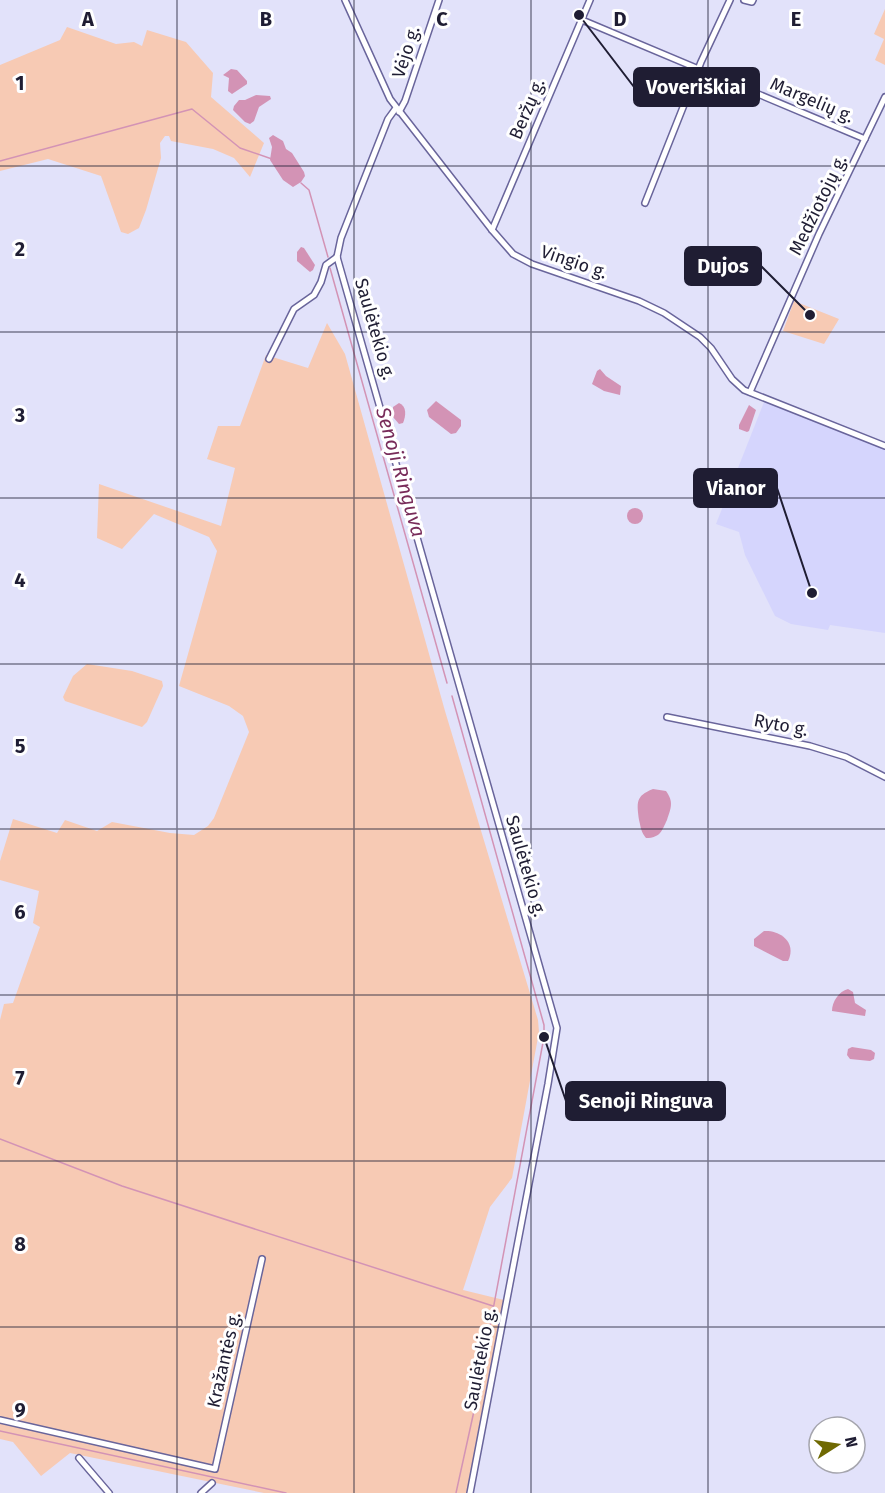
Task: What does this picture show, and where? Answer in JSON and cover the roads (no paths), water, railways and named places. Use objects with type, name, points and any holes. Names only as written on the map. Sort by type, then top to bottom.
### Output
[{"type":"street","name":"Vingio g.","points":[[345,0],[383,87],[397,110],[513,254],[532,264],[639,301],[686,327],[711,348],[732,380],[750,392],[885,446]]},
{"type":"street","name":"Vėjo g.","points":[[337,257],[345,227],[388,119],[405,101],[439,0]]},
{"type":"street","name":"Beržų g.","points":[[492,230],[590,0]]},
{"type":"street","points":[[645,203],[729,0]]},
{"type":"street","points":[[744,0],[752,2],[753,0]]},
{"type":"street","name":"Margelių g.","points":[[582,20],[865,139]]},
{"type":"street","name":"Medžiotojų g.","points":[[750,392],[819,234],[885,98]]},
{"type":"street","points":[[269,359],[294,309],[314,296],[326,265],[337,257]]},
{"type":"street","name":"Saulėtekio g.","points":[[337,257],[557,1028],[549,1084],[470,1493]]},
{"type":"street","name":"Ryto g.","points":[[667,717],[818,748],[846,757],[885,777]]},
{"type":"street","name":"Kražantės g.","points":[[0,1420],[215,1468],[262,1259]]},
{"type":"street","points":[[79,1458],[109,1493]]},
{"type":"street","points":[[201,1493],[212,1483]]},
{"type":"waterway","name":"Senoji Ringuva","points":[[0,161],[192,109],[240,148],[272,159]]},
{"type":"waterway","name":"Senoji Ringuva","points":[[301,183],[309,190],[328,257]]},
{"type":"waterway","name":"Senoji Ringuva","points":[[330,268],[447,683]]},
{"type":"waterway","name":"Senoji Ringuva","points":[[452,696],[544,1025],[544,1037],[475,1406]]},
{"type":"waterway","points":[[0,1139],[122,1186],[493,1306]]},
{"type":"waterway","name":"Senoji Ringuva","points":[[456,1493],[474,1411]]},
{"type":"waterway","points":[[0,1431],[286,1493]]},
{"type":"place","name":"Voveriškiai","points":[[579,15]]},
{"type":"place","name":"Dujos","points":[[810,315]]},
{"type":"place","name":"Vianor","points":[[812,593]]},
{"type":"place","name":"Senoji Ringuva","points":[[544,1037]]}]
